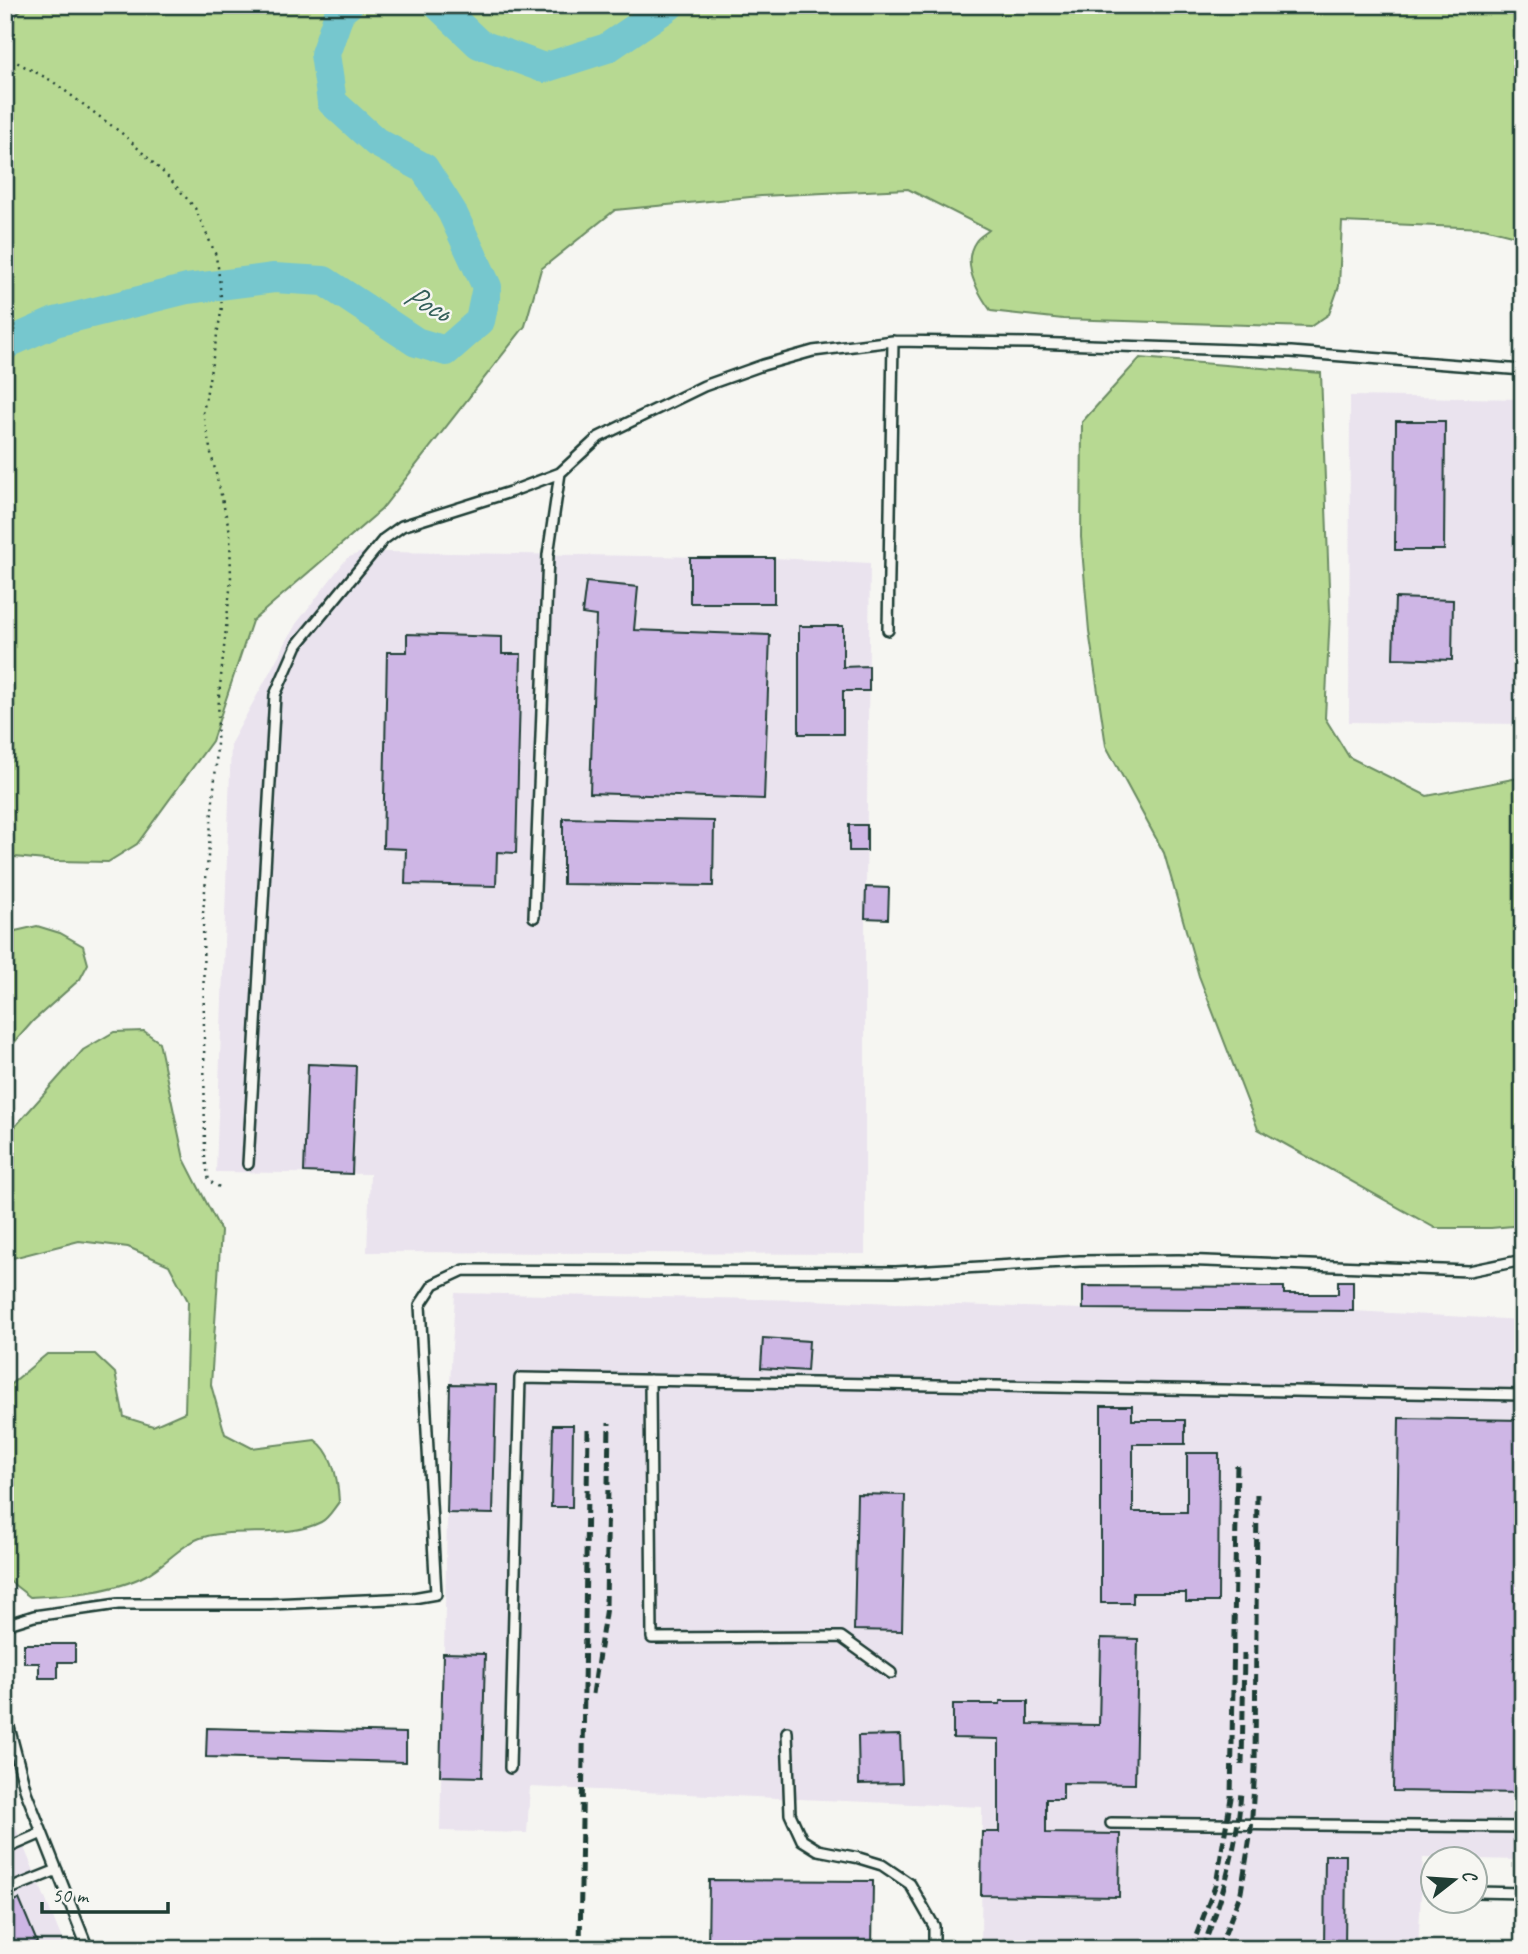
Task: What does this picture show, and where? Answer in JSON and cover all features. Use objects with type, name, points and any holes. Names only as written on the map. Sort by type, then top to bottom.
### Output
[{"type":"lane","points":[[248,1164],[275,695],[297,645],[384,539],[402,526],[510,492],[560,473],[598,437],[704,386],[813,351],[893,341],[1031,342],[1291,352],[1523,370]]},
{"type":"lane","points":[[888,631],[893,341]]},
{"type":"lane","points":[[534,917],[548,555],[560,473]]},
{"type":"lane","points":[[5,1625],[34,1616],[118,1604],[270,1604],[413,1598],[436,1594],[420,1305],[435,1284],[464,1270],[896,1272],[1080,1261],[1179,1260],[1469,1271],[1523,1260]]},
{"type":"lane","points":[[510,1768],[520,1378],[1523,1395]]},
{"type":"lane","points":[[650,1380],[652,1638],[841,1637],[891,1673]]},
{"type":"lane","points":[[5,1713],[26,1793],[88,1949]]},
{"type":"lane","points":[[787,1732],[790,1814],[802,1840],[818,1850],[882,1865],[911,1884],[934,1926],[934,1949]]},
{"type":"lane","points":[[1111,1823],[1523,1827]]},
{"type":"lane","points":[[5,1849],[42,1833]]},
{"type":"lane","points":[[5,1891],[57,1870]]},
{"type":"lane","points":[[1490,1892],[1523,1893]]},
{"type":"path","points":[[5,56],[62,89],[124,135],[170,178],[195,208],[215,253],[218,267],[222,307],[204,413],[230,532],[232,580],[219,696],[216,766],[203,914],[205,1159],[209,1181],[221,1188]]},
{"type":"shaded area","points":[[1350,396],[1523,399],[1523,724],[1349,722]]},
{"type":"shaded area","points":[[359,553],[774,558],[870,563],[866,887],[889,888],[888,919],[865,919],[865,1254],[367,1252],[370,1174],[216,1172],[231,743],[296,624],[347,558]]},
{"type":"shaded area","points":[[455,1293],[1083,1309],[1353,1311],[1523,1320],[1523,1860],[1490,1859],[1490,1846],[1420,1846],[1418,1949],[981,1949],[982,1807],[530,1787],[527,1833],[440,1831],[450,1384]]},
{"type":"shaded area","points":[[5,1803],[31,1864],[66,1949],[5,1949]]},
{"type":"green space","points":[[25,5],[1523,5],[1523,238],[1484,228],[1342,222],[1339,286],[1329,314],[1310,327],[1063,319],[991,311],[976,287],[970,268],[976,241],[989,230],[908,189],[761,196],[615,210],[541,269],[525,326],[381,510],[252,621],[212,741],[137,844],[108,862],[5,856],[5,28]]},
{"type":"green space","points":[[1140,358],[1321,373],[1330,613],[1325,718],[1349,757],[1427,796],[1523,777],[1523,1225],[1435,1228],[1258,1129],[1199,976],[1164,853],[1106,746],[1089,631],[1081,537],[1082,422]]},
{"type":"green space","points":[[37,926],[60,933],[83,946],[88,964],[80,979],[33,1021],[5,1053],[5,936]]},
{"type":"green space","points":[[144,1031],[159,1042],[184,1159],[221,1231],[211,1385],[225,1434],[252,1448],[315,1440],[331,1460],[339,1502],[324,1521],[308,1527],[279,1532],[218,1534],[197,1539],[153,1571],[119,1586],[89,1592],[30,1597],[8,1580],[5,1571],[5,1389],[47,1354],[95,1354],[115,1373],[124,1417],[153,1426],[185,1412],[188,1301],[169,1265],[128,1247],[79,1241],[5,1260],[5,1148],[12,1130],[83,1050],[114,1032]]},
{"type":"building","points":[[1396,421],[1445,421],[1444,550],[1395,550]]},
{"type":"building","points":[[690,558],[774,558],[774,603],[690,603]]},
{"type":"building","points":[[586,582],[638,587],[634,630],[770,635],[764,799],[590,793],[596,616],[582,614]]},
{"type":"building","points":[[1395,598],[1453,600],[1452,660],[1393,658]]},
{"type":"building","points":[[799,626],[843,626],[843,667],[869,666],[869,691],[843,691],[843,734],[799,734]]},
{"type":"building","points":[[407,634],[502,637],[502,654],[521,654],[516,853],[497,852],[496,886],[405,884],[406,849],[383,848],[387,652],[407,652]]},
{"type":"building","points":[[563,818],[714,821],[713,886],[563,884]]},
{"type":"building","points":[[849,825],[867,825],[867,851],[849,851]]},
{"type":"building","points":[[866,887],[889,888],[888,919],[865,918]]},
{"type":"building","points":[[308,1064],[356,1066],[352,1174],[304,1172]]},
{"type":"building","points":[[1338,1281],[1353,1281],[1353,1311],[1083,1309],[1083,1286],[1284,1287],[1284,1294],[1338,1294]]},
{"type":"building","points":[[763,1338],[809,1341],[807,1371],[761,1368]]},
{"type":"building","points":[[450,1384],[496,1385],[493,1514],[447,1513]]},
{"type":"building","points":[[1101,1406],[1132,1406],[1132,1420],[1185,1420],[1185,1444],[1133,1444],[1133,1512],[1187,1512],[1187,1453],[1219,1453],[1218,1602],[1186,1602],[1186,1593],[1133,1593],[1133,1603],[1101,1603]]},
{"type":"building","points":[[1399,1418],[1523,1420],[1523,1793],[1393,1791]]},
{"type":"building","points":[[553,1425],[573,1425],[572,1507],[551,1507]]},
{"type":"building","points":[[857,1494],[905,1495],[902,1631],[854,1630]]},
{"type":"building","points":[[1101,1638],[1138,1639],[1135,1784],[1063,1783],[1063,1799],[1046,1799],[1046,1833],[1120,1834],[1119,1897],[981,1895],[982,1832],[999,1832],[999,1739],[953,1738],[953,1704],[1028,1701],[1028,1724],[1099,1725]]},
{"type":"building","points":[[24,1644],[75,1644],[75,1662],[58,1662],[58,1678],[39,1678],[39,1663],[24,1663]]},
{"type":"building","points":[[443,1653],[485,1654],[482,1777],[440,1776]]},
{"type":"building","points":[[207,1728],[406,1733],[406,1762],[206,1757]]},
{"type":"building","points":[[900,1735],[902,1783],[859,1784],[858,1736]]},
{"type":"building","points":[[1325,1855],[1346,1855],[1345,1949],[1324,1949]]},
{"type":"building","points":[[709,1880],[873,1881],[872,1949],[708,1949]]},
{"type":"building","points":[[19,1899],[37,1942],[22,1949],[5,1949],[5,1905]]},
{"type":"waterway","name":"Рось","points":[[5,346],[55,322],[187,289],[274,278],[324,281],[416,342],[446,351],[480,321],[487,287],[452,212],[424,168],[376,142],[332,102],[325,54],[340,11],[348,5]]},
{"type":"waterway","name":"Рось","points":[[438,5],[479,44],[544,68],[607,48],[670,5]]},
{"type":"railway","points":[[593,1694],[606,1607],[609,1423]]},
{"type":"railway","points":[[580,1949],[588,1430]]},
{"type":"railway","points":[[1191,1949],[1216,1884],[1231,1798],[1237,1463]]},
{"type":"railway","points":[[1219,1949],[1241,1892],[1251,1831],[1255,1768],[1257,1489]]},
{"type":"railway","points":[[1242,1765],[1244,1653]]},
{"type":"railway","points":[[1202,1949],[1228,1871],[1237,1831],[1241,1790]]}]
